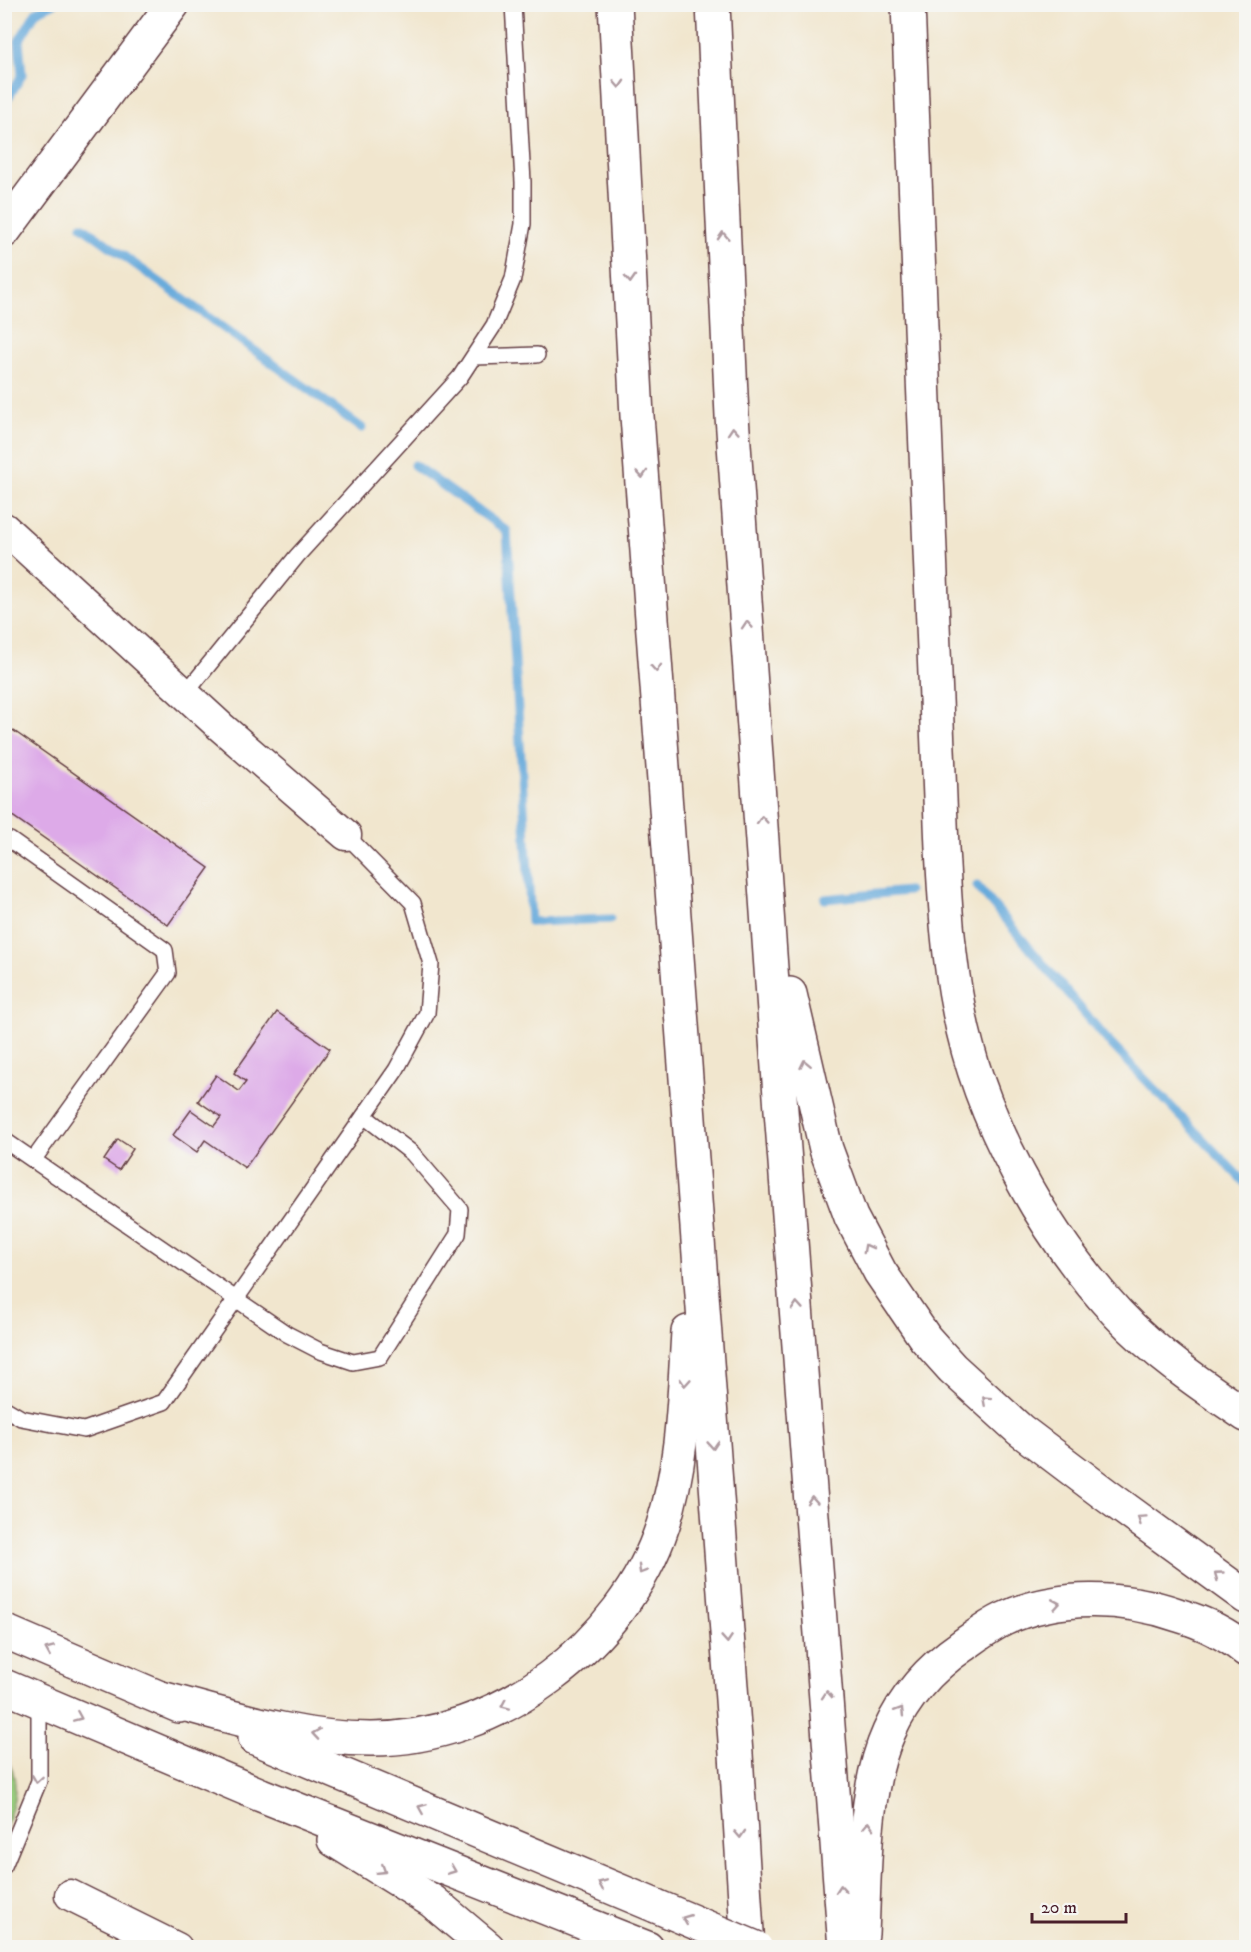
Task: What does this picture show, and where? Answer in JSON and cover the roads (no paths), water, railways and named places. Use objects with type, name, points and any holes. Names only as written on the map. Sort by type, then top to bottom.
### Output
[{"type":"main road","points":[[4,231],[173,4]]},
{"type":"main road","points":[[615,4],[638,416],[736,1754],[748,1947]]},
{"type":"main road","points":[[713,4],[732,416],[781,1110],[845,1947]]},
{"type":"main road","points":[[908,4],[941,838],[945,909],[959,1013],[975,1070],[995,1123],[1034,1202],[1066,1251],[1119,1315],[1150,1344],[1181,1370],[1246,1415]]},
{"type":"main road","points":[[766,878],[806,1070],[826,1149],[851,1217],[880,1272],[901,1304],[925,1338],[952,1368],[1020,1430],[1246,1597]]},
{"type":"main road","points":[[161,1698],[292,1731],[336,1738],[392,1738],[447,1727],[481,1716],[514,1700],[566,1666],[590,1644],[630,1592],[663,1525],[680,1446],[696,1219]]},
{"type":"main road","points":[[861,1947],[868,1814],[878,1765],[888,1733],[901,1708],[921,1681],[944,1658],[1004,1619],[1062,1603],[1095,1601],[1162,1609],[1190,1618],[1246,1650]]},
{"type":"main road","points":[[4,1631],[756,1947]]},
{"type":"main road","points":[[4,1686],[261,1795],[647,1947]]},
{"type":"main road","points":[[261,1795],[432,1901],[488,1947]]},
{"type":"street","points":[[4,528],[185,694],[346,835]]},
{"type":"street","points":[[70,1895],[177,1947]]},
{"type":"lane","points":[[185,694],[297,556],[460,377],[494,325],[513,279],[523,224],[523,182],[513,4]]},
{"type":"lane","points":[[474,357],[537,356]]},
{"type":"lane","points":[[4,1408],[21,1418],[84,1430],[164,1402],[396,1070],[427,1013],[431,964],[413,903],[346,835]]},
{"type":"lane","points":[[4,840],[10,840],[165,950],[168,973],[34,1160]]},
{"type":"lane","points":[[4,1140],[287,1334],[320,1351],[353,1362],[380,1357],[458,1234],[460,1209],[412,1153],[364,1116]]},
{"type":"lane","points":[[4,1866],[39,1781],[39,1700]]},
{"type":"waterway","points":[[4,105],[22,75],[19,41],[36,12],[53,4]]},
{"type":"waterway","points":[[82,226],[362,428]]},
{"type":"waterway","points":[[414,465],[507,531],[531,922],[610,919]]},
{"type":"waterway","points":[[977,886],[1109,1042],[1246,1184]]},
{"type":"waterway","points":[[825,899],[908,891]]}]
